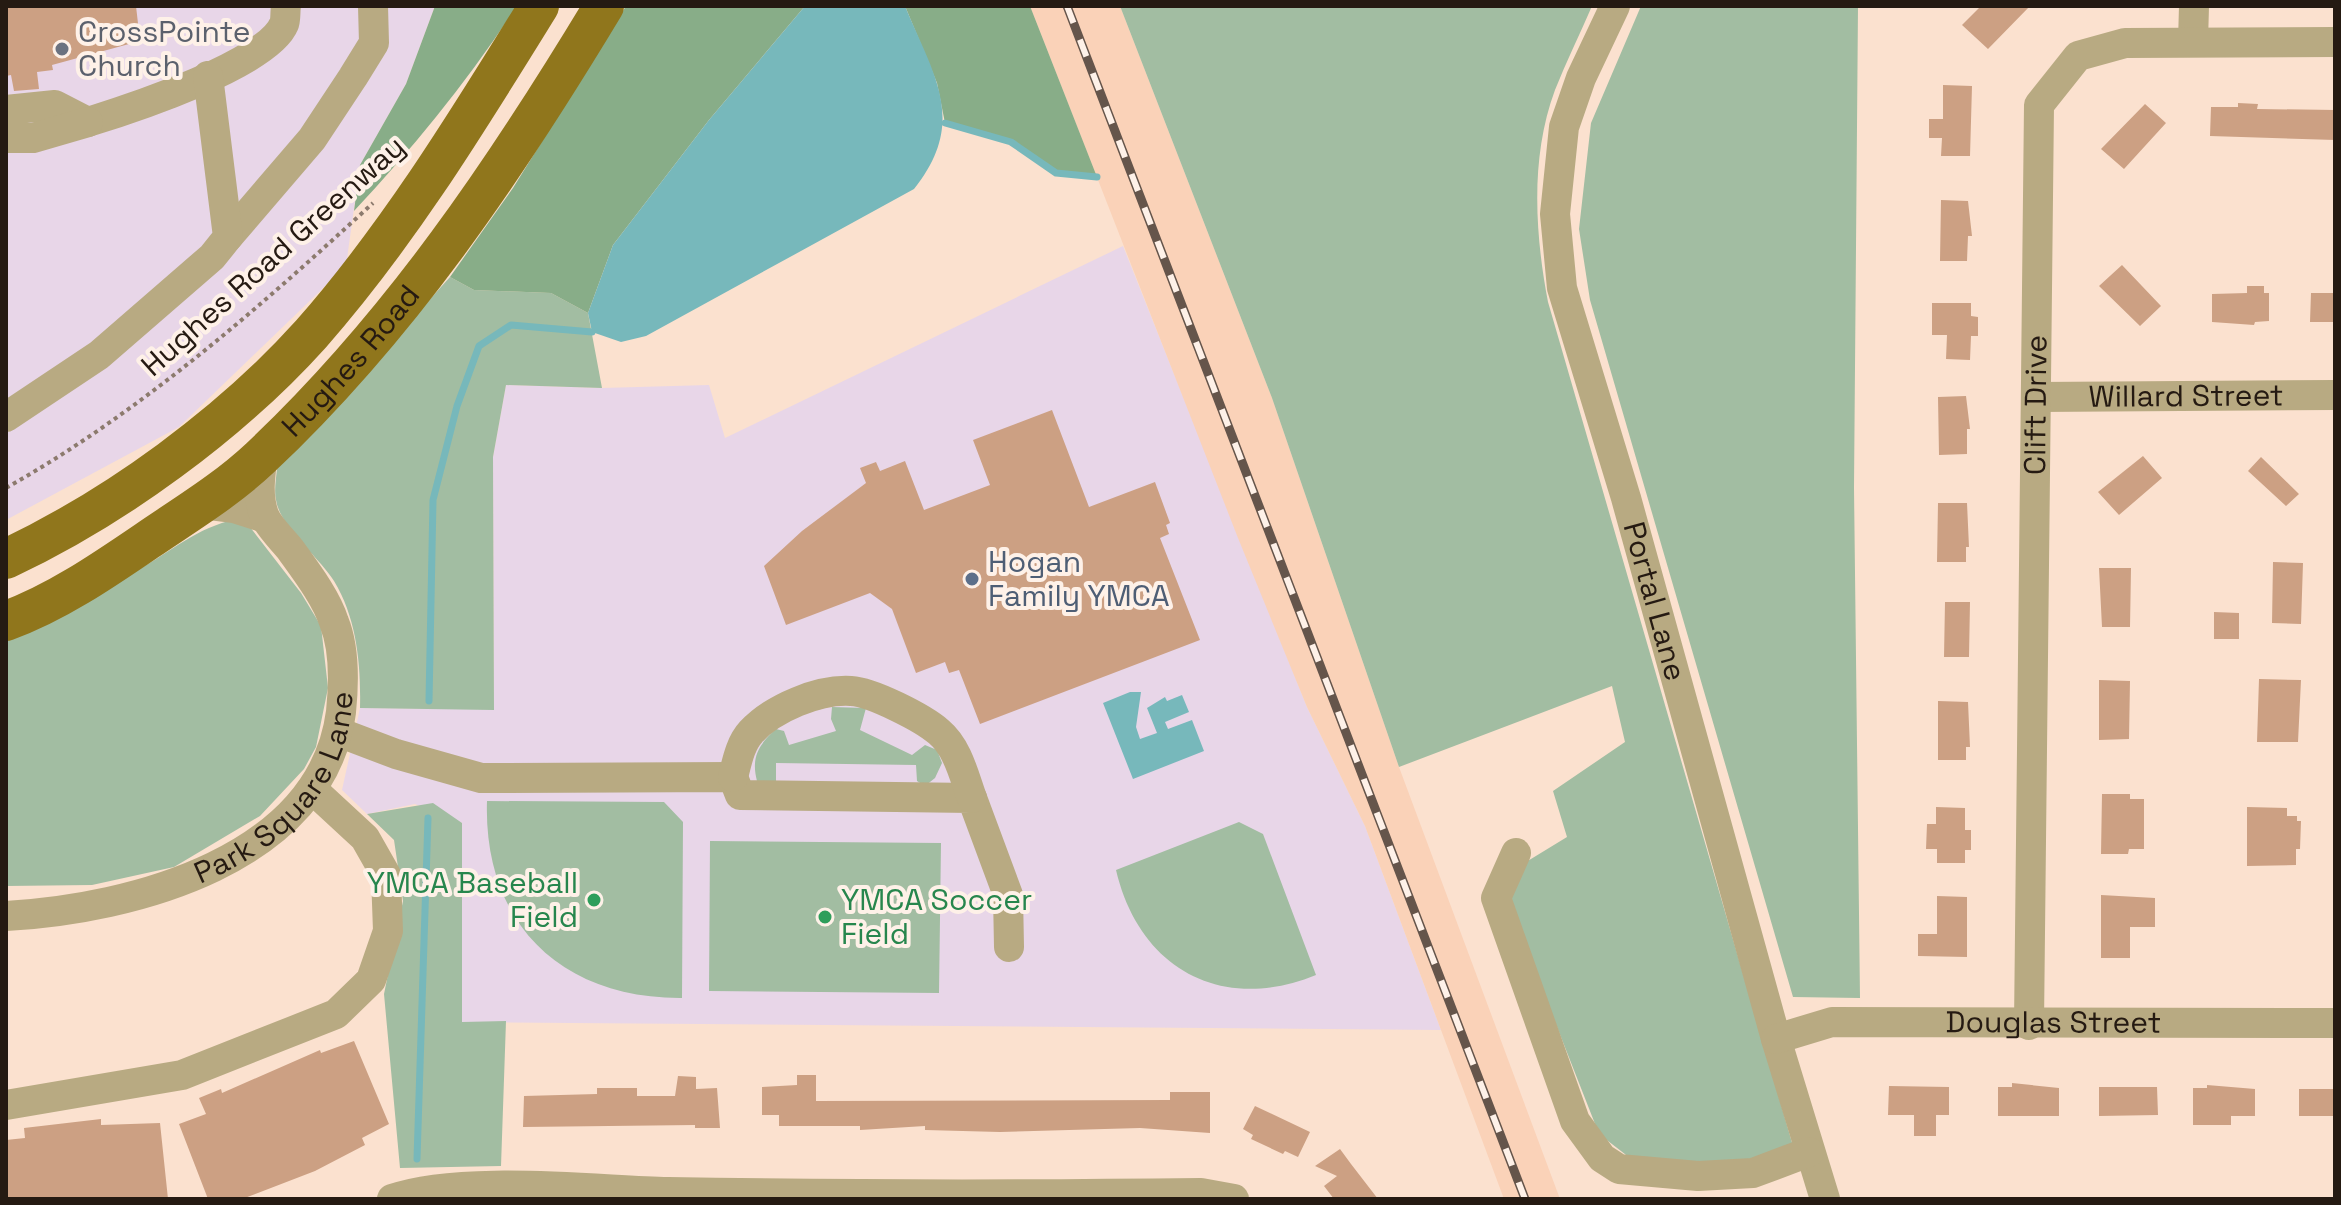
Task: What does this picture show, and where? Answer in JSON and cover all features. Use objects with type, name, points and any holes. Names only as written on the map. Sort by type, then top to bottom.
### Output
[{"type":"main road","name":"Hughes Road","points":[[6,559],[125,491],[186,447],[309,336],[369,264],[422,188],[539,6]]},
{"type":"main road","name":"Hughes Road","points":[[6,621],[111,565],[202,504],[263,455],[353,366],[438,262],[604,6]]},
{"type":"street","points":[[6,138],[33,138],[166,96],[268,45],[284,24],[286,6]]},
{"type":"street","points":[[6,417],[99,355],[212,257],[312,139],[353,77],[374,43],[373,6]]},
{"type":"street","name":"Portal Lane","points":[[1615,6],[1581,78],[1564,127],[1555,214],[1562,288],[1626,498],[1776,1039],[1825,1199]]},
{"type":"street","points":[[2193,42],[2194,6]]},
{"type":"street","name":"Clift Drive","points":[[2029,1025],[2039,105],[2078,56],[2125,43],[2335,42]]},
{"type":"street","points":[[208,76],[228,237]]},
{"type":"street","points":[[6,110],[55,105],[88,122]]},
{"type":"street","name":"Willard Street","points":[[2038,397],[2335,395]]},
{"type":"street","points":[[263,455],[258,487],[265,518]]},
{"type":"street","points":[[202,504],[234,508],[265,518]]},
{"type":"street","name":"Park Square Lane","points":[[6,916],[87,907],[163,887],[235,859],[302,803],[312,789],[332,757],[338,732],[343,663],[334,621],[298,560],[265,518]]},
{"type":"street","points":[[972,798],[740,795],[733,777],[749,733],[775,712],[807,699],[849,690],[871,694],[939,731],[953,748],[972,798],[1008,895],[1009,947]]},
{"type":"street","points":[[338,732],[396,754],[481,778],[733,777]]},
{"type":"street","points":[[6,1105],[182,1075],[336,1014],[371,980],[388,931],[386,875],[365,838],[312,789]]},
{"type":"street","points":[[1516,853],[1496,898],[1575,1121],[1602,1158],[1619,1169],[1698,1176],[1753,1173],[1809,1152]]},
{"type":"street","name":"Douglas Street","points":[[1776,1039],[1832,1022],[2029,1025],[2335,1023]]},
{"type":"street","points":[[392,1199],[419,1189],[669,1195],[986,1197],[1201,1193],[1234,1199]]},
{"type":"path","name":"Hughes Road Greenway","points":[[6,488],[56,460],[141,402],[376,200]]},
{"type":"shaded area","points":[[6,6],[435,6],[406,84],[360,165],[346,266],[179,427],[6,520]]},
{"type":"shaded area","points":[[1030,6],[1120,6],[1272,398],[1399,767],[1560,1199],[1504,1199],[1365,826],[1307,707]]},
{"type":"shaded area","points":[[1123,246],[1307,707],[1365,826],[1441,1030],[462,1022],[462,823],[415,804],[367,814],[342,790],[360,708],[494,709],[493,457],[506,385],[602,388],[709,385],[725,438]]},
{"type":"green space","points":[[435,6],[517,6],[440,112],[354,211],[360,165],[406,84]]},
{"type":"green space","points":[[626,6],[805,6],[709,120],[613,245],[588,313],[551,293],[474,290],[450,277],[513,188]]},
{"type":"green space","points":[[905,6],[1030,6],[1097,177],[1056,173],[1011,142],[945,123],[937,83]]},
{"type":"green space","points":[[1120,6],[1592,6],[1555,90],[1547,116],[1538,169],[1540,250],[1548,302],[1793,1146],[1759,1166],[1630,1158],[1599,1134],[1508,902],[1521,865],[1567,837],[1553,791],[1625,742],[1612,686],[1399,767],[1272,398]]},
{"type":"green space","points":[[1641,6],[1858,6],[1854,488],[1860,998],[1793,997],[1590,300],[1579,229],[1591,123]]},
{"type":"green space","points":[[450,277],[474,290],[551,293],[588,313],[602,388],[506,385],[493,457],[494,710],[360,708],[360,675],[348,611],[328,572],[292,531],[279,510],[275,493],[277,469]]},
{"type":"green space","points":[[243,518],[301,593],[321,626],[328,688],[316,747],[304,769],[260,816],[174,867],[92,885],[6,886],[6,641],[203,531]]},
{"type":"green space","points":[[832,707],[866,708],[860,730],[912,755],[925,745],[937,750],[942,763],[935,778],[925,786],[917,781],[916,765],[776,763],[776,783],[757,781],[756,759],[760,746],[776,729],[784,731],[789,745],[836,731],[831,719]]},
{"type":"green space","name":"YMCA Baseball Field","points":[[487,801],[664,802],[683,822],[682,998],[639,995],[600,985],[567,969],[538,946],[515,918],[499,884],[489,845]]},
{"type":"green space","points":[[433,803],[462,823],[462,1022],[506,1021],[501,1166],[400,1168],[384,994],[403,901],[394,840],[367,814]]},
{"type":"green space","points":[[1239,822],[1263,834],[1316,975],[1281,986],[1248,989],[1217,985],[1189,974],[1164,957],[1144,933],[1127,904],[1116,870]]},
{"type":"green space","name":"YMCA Soccer Field","points":[[710,841],[941,843],[939,993],[709,991]]},
{"type":"water","points":[[805,6],[905,6],[935,77],[943,120],[930,164],[914,189],[646,336],[621,342],[592,332],[588,313],[613,245],[709,120]]},
{"type":"water","points":[[1130,692],[1141,692],[1136,727],[1140,739],[1157,733],[1147,708],[1165,697],[1167,701],[1182,695],[1189,712],[1165,722],[1168,729],[1192,720],[1204,751],[1133,779],[1103,703]]},
{"type":"building","name":"CrossPointe Church","points":[[6,6],[136,6],[140,41],[52,65],[53,70],[37,72],[39,89],[14,91],[11,75],[6,76]]},
{"type":"building","points":[[1981,6],[2030,6],[1988,49],[1962,25]]},
{"type":"building","points":[[1943,85],[1972,86],[1970,156],[1941,156],[1942,138],[1929,138],[1929,119],[1943,119]]},
{"type":"building","points":[[2238,103],[2258,104],[2257,109],[2335,110],[2335,140],[2210,136],[2211,107],[2238,107]]},
{"type":"building","points":[[2145,104],[2166,123],[2124,169],[2101,149]]},
{"type":"building","points":[[1941,200],[1968,201],[1972,236],[1968,236],[1967,261],[1940,261]]},
{"type":"building","points":[[2122,265],[2161,306],[2140,326],[2099,286]]},
{"type":"building","points":[[2247,286],[2264,286],[2264,293],[2269,293],[2269,321],[2255,322],[2254,325],[2212,322],[2212,294],[2247,293]]},
{"type":"building","points":[[2311,293],[2335,293],[2335,322],[2310,322]]},
{"type":"building","points":[[1932,303],[1971,303],[1971,316],[1978,317],[1978,336],[1971,336],[1970,360],[1946,359],[1947,335],[1932,335]]},
{"type":"building","points":[[1966,396],[1970,429],[1967,429],[1967,454],[1939,455],[1938,397]]},
{"type":"building","name":"Hogan Family YMCA","points":[[1052,410],[1089,507],[1155,482],[1170,523],[1166,525],[1169,534],[1160,538],[1200,640],[980,724],[959,670],[949,673],[945,662],[916,673],[892,609],[870,593],[786,625],[764,566],[802,531],[866,483],[860,468],[876,462],[880,471],[905,461],[924,510],[990,485],[973,440]]},
{"type":"building","points":[[2143,456],[2162,478],[2119,515],[2098,492]]},
{"type":"building","points":[[2261,457],[2299,494],[2286,506],[2248,471]]},
{"type":"building","points":[[1938,503],[1967,503],[1969,547],[1966,547],[1966,562],[1937,562]]},
{"type":"building","points":[[2273,562],[2303,563],[2301,624],[2272,623]]},
{"type":"building","points":[[2099,568],[2131,568],[2130,627],[2102,627]]},
{"type":"building","points":[[1945,602],[1970,602],[1969,657],[1944,657]]},
{"type":"building","points":[[2214,612],[2239,613],[2239,639],[2214,639]]},
{"type":"building","points":[[2259,679],[2301,680],[2298,742],[2257,742]]},
{"type":"building","points":[[2099,680],[2130,681],[2129,739],[2099,740]]},
{"type":"building","points":[[1938,701],[1968,702],[1970,747],[1966,747],[1966,760],[1938,760]]},
{"type":"building","points":[[2102,794],[2130,794],[2130,799],[2144,799],[2144,849],[2129,849],[2128,854],[2101,854]]},
{"type":"building","points":[[1936,807],[1965,808],[1965,830],[1971,830],[1971,850],[1965,850],[1965,863],[1937,863],[1937,849],[1926,849],[1927,824],[1936,824]]},
{"type":"building","points":[[2247,807],[2287,808],[2287,816],[2297,816],[2297,821],[2301,821],[2296,865],[2247,866]]},
{"type":"building","points":[[2101,895],[2155,898],[2155,927],[2130,927],[2130,958],[2101,958]]},
{"type":"building","points":[[1937,896],[1967,897],[1967,957],[1918,956],[1918,934],[1937,934]]},
{"type":"building","points":[[354,1041],[389,1124],[362,1138],[365,1145],[315,1171],[242,1199],[208,1199],[179,1124],[206,1114],[199,1098],[221,1089],[222,1093],[320,1050],[321,1053]]},
{"type":"building","points":[[797,1075],[816,1075],[816,1101],[1170,1100],[1170,1092],[1210,1092],[1210,1133],[1140,1128],[1000,1132],[925,1130],[925,1126],[860,1130],[860,1126],[779,1126],[779,1115],[762,1115],[762,1087],[797,1085]]},
{"type":"building","points":[[678,1076],[696,1077],[696,1089],[717,1088],[720,1128],[695,1128],[695,1125],[523,1127],[524,1096],[597,1094],[597,1088],[637,1088],[637,1096],[675,1096]]},
{"type":"building","points":[[2012,1083],[2059,1088],[2059,1116],[1998,1116],[1998,1087],[2012,1087]]},
{"type":"building","points":[[2207,1085],[2255,1089],[2255,1116],[2231,1116],[2231,1125],[2193,1125],[2193,1088],[2207,1088]]},
{"type":"building","points":[[1889,1086],[1949,1087],[1949,1115],[1936,1115],[1936,1136],[1914,1136],[1914,1115],[1888,1115]]},
{"type":"building","points":[[2099,1087],[2157,1087],[2158,1115],[2099,1116]]},
{"type":"building","points":[[2299,1089],[2335,1089],[2335,1116],[2299,1116]]},
{"type":"building","points":[[1255,1106],[1310,1132],[1298,1157],[1285,1151],[1283,1154],[1251,1139],[1253,1135],[1243,1129]]},
{"type":"building","points":[[101,1119],[101,1125],[160,1123],[168,1199],[6,1199],[6,1140],[25,1138],[24,1128]]},
{"type":"building","points":[[1340,1149],[1378,1199],[1334,1199],[1324,1186],[1337,1176],[1315,1166]]},
{"type":"waterway","points":[[945,123],[1011,142],[1056,173],[1097,177]]},
{"type":"waterway","points":[[429,701],[433,500],[457,406],[479,346],[511,325],[592,332]]},
{"type":"waterway","points":[[417,1159],[428,818]]},
{"type":"railway","points":[[1067,6],[1525,1199]]},
{"type":"place","name":"CrossPointe Church","points":[[62,49]]},
{"type":"place","name":"Hogan Family YMCA","points":[[972,579]]},
{"type":"place","name":"YMCA Baseball Field","points":[[594,900]]},
{"type":"place","name":"YMCA Soccer Field","points":[[825,917]]}]
